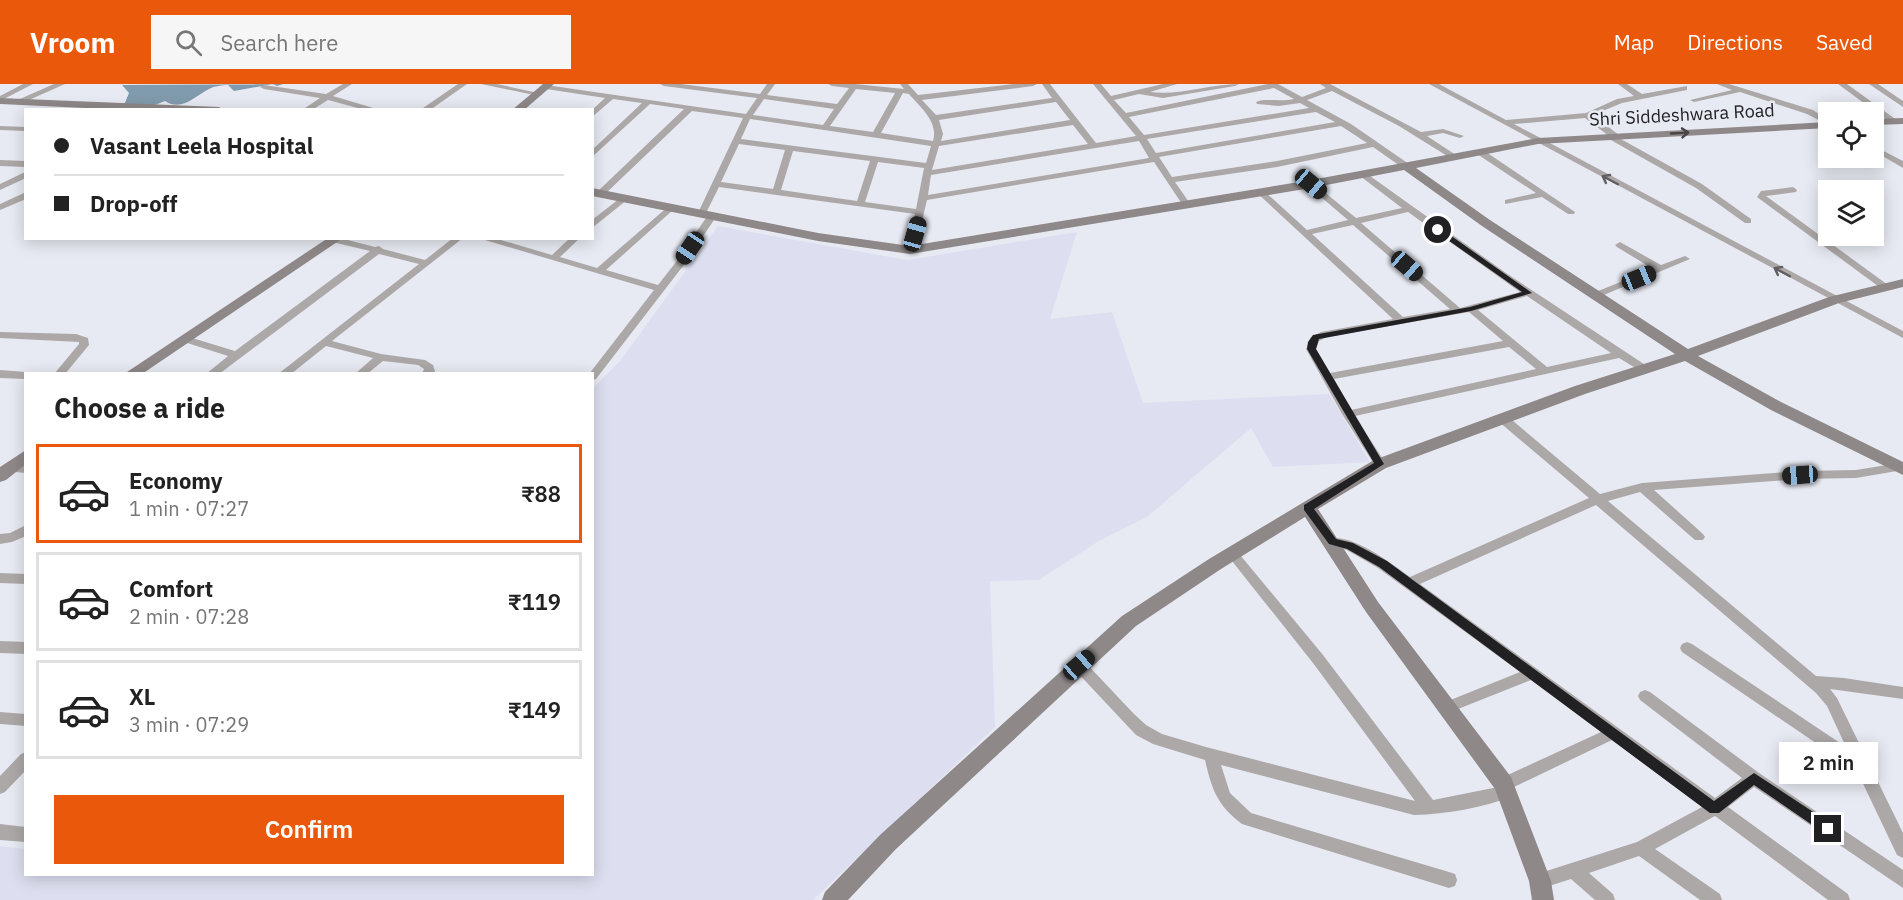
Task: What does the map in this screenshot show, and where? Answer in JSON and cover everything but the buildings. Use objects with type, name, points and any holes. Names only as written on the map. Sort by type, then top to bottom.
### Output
[{"type":"street","points":[[0,100],[29,84]]},
{"type":"street","points":[[17,102],[61,84]]},
{"type":"street","points":[[309,108],[348,84]]},
{"type":"street","points":[[427,108],[463,84]]},
{"type":"street","points":[[491,84],[612,96],[938,144],[1076,122]]},
{"type":"street","points":[[664,84],[840,107]]},
{"type":"street","points":[[594,374],[661,289],[706,216],[716,184],[748,116],[771,84]]},
{"type":"street","points":[[832,84],[902,88],[914,95],[934,118],[938,128],[938,144],[928,169],[910,250]]},
{"type":"street","points":[[914,95],[1033,84]]},
{"type":"street","points":[[1046,84],[1093,145]]},
{"type":"street","points":[[1097,84],[1141,137],[1187,205]]},
{"type":"street","points":[[1109,99],[1173,84]]},
{"type":"street","points":[[1138,92],[1167,96],[1235,84]]},
{"type":"street","points":[[1324,84],[1420,135],[1455,157]]},
{"type":"street","points":[[1433,84],[1903,335]]},
{"type":"street","points":[[1622,84],[1641,97]]},
{"type":"street","points":[[1676,84],[1704,98]]},
{"type":"street","points":[[1721,84],[1737,91],[1791,105],[1818,117]]},
{"type":"street","points":[[1842,84],[1898,121]]},
{"type":"street","points":[[1874,84],[1903,105]]},
{"type":"street","points":[[1124,116],[1273,85],[1343,123],[1486,223],[1686,355],[1776,406],[1901,468]]},
{"type":"street","points":[[825,128],[854,86]]},
{"type":"street","points":[[264,87],[327,97],[368,108]]},
{"type":"street","points":[[520,108],[545,88]]},
{"type":"street","points":[[876,135],[902,88]]},
{"type":"street","points":[[1260,102],[1279,104],[1301,100],[1333,88]]},
{"type":"street","points":[[1507,122],[1587,115],[1599,108],[1684,88]]},
{"type":"street","points":[[1694,100],[1737,91]]},
{"type":"street","points":[[594,113],[612,96]]},
{"type":"street","points":[[934,118],[1058,99]]},
{"type":"street","points":[[0,100],[146,108]]},
{"type":"street","points":[[594,153],[648,102]]},
{"type":"street","points":[[597,193],[690,108]]},
{"type":"street","points":[[736,141],[928,169],[1317,109]]},
{"type":"street","points":[[1587,115],[1644,158],[1716,194],[1748,221]]},
{"type":"street","points":[[923,198],[1343,123]]},
{"type":"street","name":"Shri Siddeshwara Road","points":[[597,193],[818,237],[910,250],[1311,184],[1538,141],[1818,125]]},
{"type":"street","points":[[0,128],[24,129]]},
{"type":"street","points":[[1420,135],[1443,131],[1460,136]]},
{"type":"street","points":[[1169,180],[1277,164],[1374,144]]},
{"type":"street","points":[[776,192],[790,148]]},
{"type":"street","points":[[1480,152],[1571,212]]},
{"type":"street","points":[[1884,154],[1903,165]]},
{"type":"street","points":[[860,204],[874,160]]},
{"type":"street","points":[[0,164],[24,164]]},
{"type":"street","points":[[1363,174],[1528,293],[1646,370]]},
{"type":"street","points":[[0,189],[24,176]]},
{"type":"street","points":[[716,184],[920,212]]},
{"type":"street","points":[[1311,184],[1458,311]]},
{"type":"street","points":[[0,189],[24,193]]},
{"type":"street","points":[[1793,190],[1764,193],[1761,197],[1885,287]]},
{"type":"street","points":[[1260,192],[1402,322]]},
{"type":"street","points":[[0,207],[24,194]]},
{"type":"street","points":[[1508,202],[1543,194]]},
{"type":"street","points":[[594,223],[624,198]]},
{"type":"street","points":[[599,271],[670,208]]},
{"type":"street","points":[[1305,233],[1409,209]]},
{"type":"street","points":[[133,372],[334,240]]},
{"type":"street","points":[[340,240],[427,263]]},
{"type":"street","points":[[286,372],[456,240]]},
{"type":"street","points":[[489,240],[661,289]]},
{"type":"street","points":[[553,259],[574,240]]},
{"type":"street","points":[[1620,245],[1660,269]]},
{"type":"street","points":[[214,372],[378,249]]},
{"type":"street","points":[[1596,295],[1685,259]]},
{"type":"street","points":[[833,900],[888,842],[1129,621],[1232,553],[1380,464],[1580,390],[1646,370],[1834,300],[1903,283]]},
{"type":"street","points":[[1380,464],[1311,349],[1316,337],[1471,309],[1528,293]]},
{"type":"street","points":[[1471,309],[1544,370]]},
{"type":"street","points":[[0,335],[84,340],[84,345],[61,372]]},
{"type":"street","points":[[185,339],[236,355]]},
{"type":"street","points":[[323,342],[381,357],[426,364],[429,372]]},
{"type":"street","points":[[1328,377],[1511,343]]},
{"type":"street","points":[[1348,414],[1620,354]]},
{"type":"street","points":[[362,372],[381,357]]},
{"type":"street","points":[[0,374],[24,376]]},
{"type":"street","points":[[1502,418],[1762,641],[1815,682],[1832,702],[1903,850]]},
{"type":"street","points":[[12,471],[24,457]]},
{"type":"street","points":[[1410,583],[1596,500],[1642,487],[1800,475],[1856,474],[1901,468]]},
{"type":"street","points":[[1642,487],[1699,537]]},
{"type":"street","points":[[1308,508],[1372,607],[1506,788],[1542,891],[1574,870],[1641,848],[1714,808],[1754,778]]},
{"type":"street","points":[[0,539],[12,537],[24,531]]},
{"type":"street","points":[[1332,542],[1350,546],[1383,564],[1842,900]]},
{"type":"street","points":[[1232,553],[1318,659],[1430,808]]},
{"type":"street","points":[[0,578],[24,579]]},
{"type":"street","points":[[0,647],[24,648]]},
{"type":"street","points":[[1687,648],[1862,766]]},
{"type":"street","points":[[1079,665],[1141,730],[1158,739],[1210,756],[1396,804],[1430,808],[1506,788],[1614,733]]},
{"type":"street","points":[[1448,707],[1532,674]]},
{"type":"street","points":[[1815,682],[1903,693]]},
{"type":"street","points":[[1645,696],[1754,778],[1903,880]]},
{"type":"street","points":[[0,718],[24,720]]},
{"type":"street","points":[[1210,756],[1222,796],[1228,806],[1247,819],[1449,880]]},
{"type":"street","points":[[0,787],[24,761]]},
{"type":"street","points":[[0,832],[24,835]]},
{"type":"street","points":[[1641,848],[1714,900]]},
{"type":"street","points":[[1574,870],[1607,900]]},
{"type":"shaded area","points":[[273,84],[234,91],[228,85],[218,86],[183,104],[171,104],[165,101],[150,107],[124,105],[129,93],[122,85]]},
{"type":"shaded area","points":[[718,226],[907,260],[1077,232],[1050,319],[1112,312],[1143,403],[1329,394],[1370,462],[1273,467],[1251,428],[1147,517],[1099,541],[1039,580],[990,581],[995,727],[813,900],[0,900],[0,846],[24,849],[24,876],[594,876],[594,387],[621,360]]},
{"type":"route","points":[[1438,230],[1528,293],[1471,309],[1316,337],[1311,349],[1380,464],[1308,508],[1332,542],[1350,546],[1383,564],[1714,808],[1754,778],[1828,829]]}]
